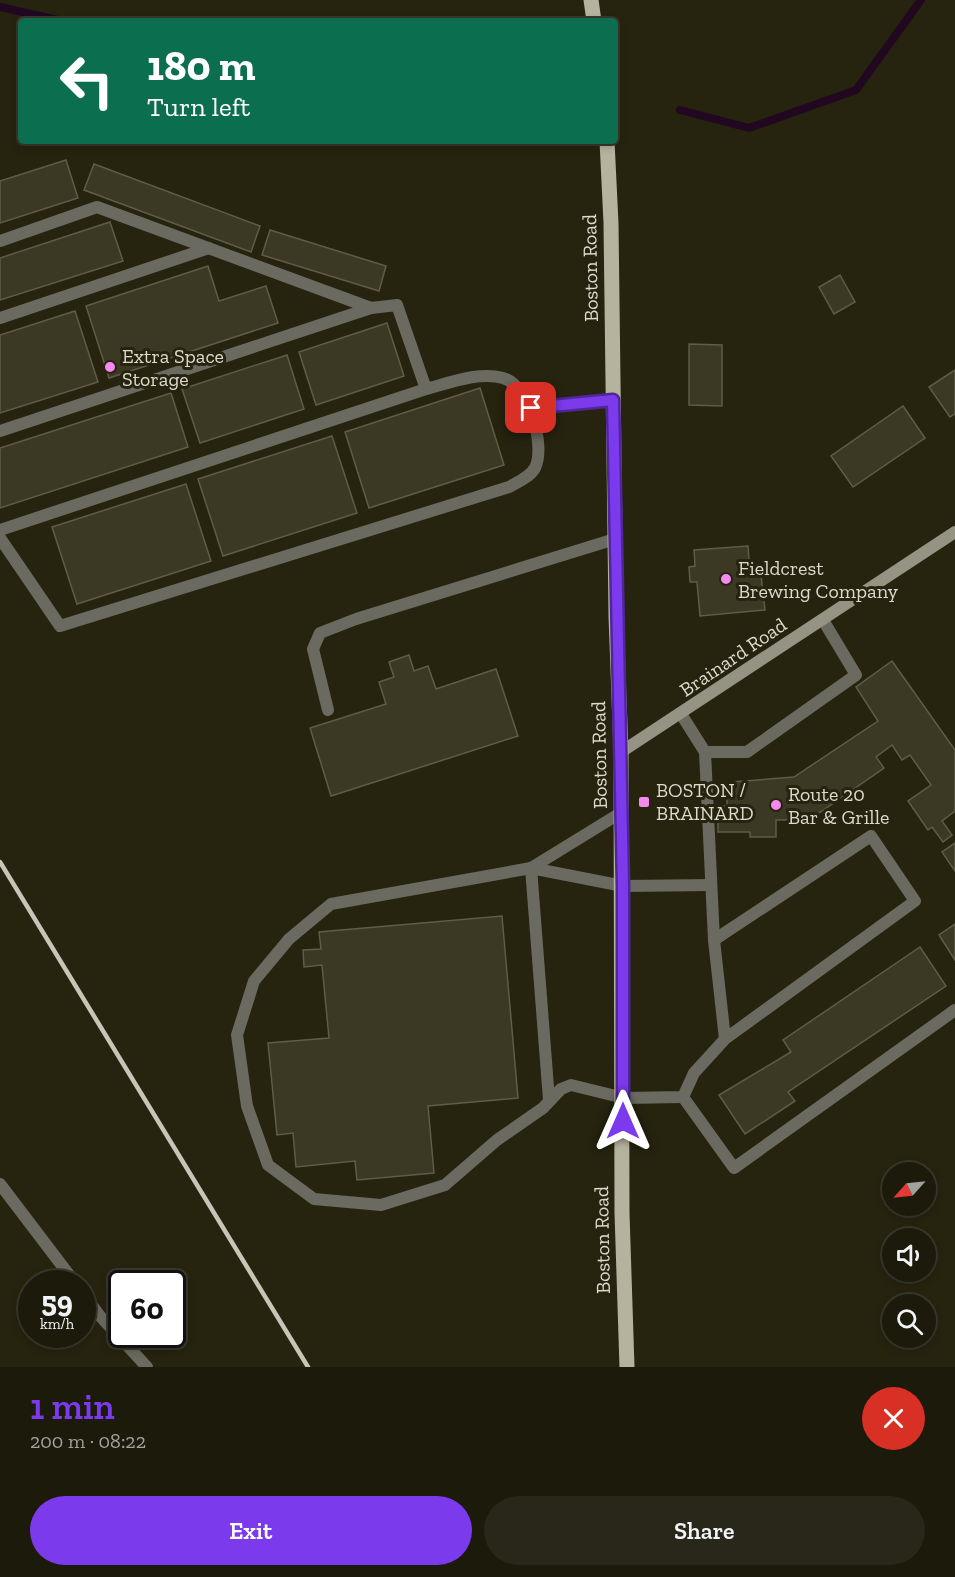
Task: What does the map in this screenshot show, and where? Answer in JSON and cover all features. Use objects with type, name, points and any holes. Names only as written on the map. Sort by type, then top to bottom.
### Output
[{"type":"main road","points":[[591,0],[594,18]]},
{"type":"main road","name":"Boston Road","points":[[607,144],[622,812],[624,1098],[622,1213],[627,1367]]},
{"type":"street","name":"Brainard Road","points":[[621,752],[955,532]]},
{"type":"lane","points":[[0,241],[97,207],[371,308]]},
{"type":"lane","points":[[0,318],[209,248]]},
{"type":"lane","points":[[0,431],[371,308],[397,305],[426,388]]},
{"type":"lane","points":[[0,530],[426,388],[488,374],[506,378],[521,389],[531,408],[538,456],[535,468],[525,478],[509,487],[60,626],[0,538]]},
{"type":"lane","points":[[531,408],[613,400]]},
{"type":"lane","points":[[328,710],[313,648],[320,633],[356,619],[615,538]]},
{"type":"lane","points":[[705,752],[747,752],[856,675],[823,620]]},
{"type":"lane","points":[[681,714],[705,752],[714,940],[725,1039]]},
{"type":"lane","points":[[531,868],[622,812]]},
{"type":"lane","points":[[683,1097],[694,1073],[725,1039],[915,901],[871,836],[714,940]]},
{"type":"lane","points":[[683,1097],[624,1098],[572,1085],[561,1089],[445,1185],[381,1205],[314,1199],[268,1165],[247,1106],[237,1035],[254,981],[289,939],[331,904],[531,868],[623,886],[711,885]]},
{"type":"lane","points":[[531,868],[549,1100]]},
{"type":"lane","points":[[683,1097],[734,1168],[955,1010]]},
{"type":"lane","points":[[0,1184],[65,1270]]},
{"type":"lane","points":[[96,1311],[147,1367]]},
{"type":"building","points":[[66,160],[78,198],[0,223],[0,181]]},
{"type":"building","points":[[94,164],[260,226],[251,252],[84,190]]},
{"type":"building","points":[[110,222],[123,261],[0,300],[0,258]]},
{"type":"building","points":[[270,230],[386,266],[379,291],[262,255]]},
{"type":"building","points":[[208,266],[219,301],[266,286],[278,323],[109,378],[86,306]]},
{"type":"building","points":[[840,275],[855,302],[834,314],[819,287]]},
{"type":"building","points":[[75,311],[98,382],[0,413],[0,335]]},
{"type":"building","points":[[387,323],[404,376],[316,405],[299,352]]},
{"type":"building","points":[[689,344],[722,345],[722,406],[689,405]]},
{"type":"building","points":[[287,355],[304,409],[200,443],[182,389]]},
{"type":"building","points":[[955,370],[955,414],[950,417],[929,387]]},
{"type":"building","points":[[480,388],[504,465],[369,508],[345,432]]},
{"type":"building","points":[[171,393],[188,447],[0,508],[0,448]]},
{"type":"building","points":[[903,406],[925,438],[853,487],[831,456]]},
{"type":"building","points":[[332,436],[357,513],[223,556],[198,479]]},
{"type":"building","points":[[186,484],[211,561],[77,604],[52,527]]},
{"type":"building","name":"Fieldcrest Brewing Company","points":[[748,546],[750,576],[761,575],[765,610],[700,616],[697,582],[690,582],[689,567],[695,566],[694,550]]},
{"type":"building","points":[[409,655],[414,671],[428,666],[436,689],[496,669],[518,736],[331,796],[310,728],[386,704],[379,682],[394,677],[389,662]]},
{"type":"building","points":[[892,661],[955,750],[955,811],[942,821],[952,835],[943,842],[932,827],[928,830],[908,801],[931,785],[910,755],[902,760],[892,745],[876,757],[884,768],[809,820],[776,820],[776,837],[750,837],[750,832],[718,832],[718,806],[727,806],[727,794],[732,794],[732,782],[794,777],[878,721],[856,687]]},
{"type":"building","points":[[955,843],[955,871],[942,852]]},
{"type":"building","points":[[502,916],[518,1098],[428,1106],[434,1173],[357,1180],[355,1161],[296,1167],[293,1133],[277,1135],[268,1043],[329,1038],[322,965],[304,967],[303,950],[321,949],[319,932]]},
{"type":"building","points":[[955,924],[955,960],[939,935]]},
{"type":"building","points":[[920,947],[946,986],[788,1092],[795,1101],[745,1134],[719,1095],[791,1052],[783,1040]]},
{"type":"waterway","points":[[680,110],[749,128],[856,90],[921,0]]},
{"type":"waterway","points":[[0,7],[49,18]]},
{"type":"railway","points":[[0,862],[308,1367]]},
{"type":"place","name":"Extra Space Storage","points":[[110,367]]},
{"type":"place","name":"Fieldcrest Brewing Company","points":[[726,579]]},
{"type":"place","name":"BOSTON / BRAINARD","points":[[644,802]]},
{"type":"place","name":"Route 20 Bar & Grille","points":[[776,805]]},
{"type":"route","points":[[531,408],[613,400],[623,886],[623,1121]]}]
